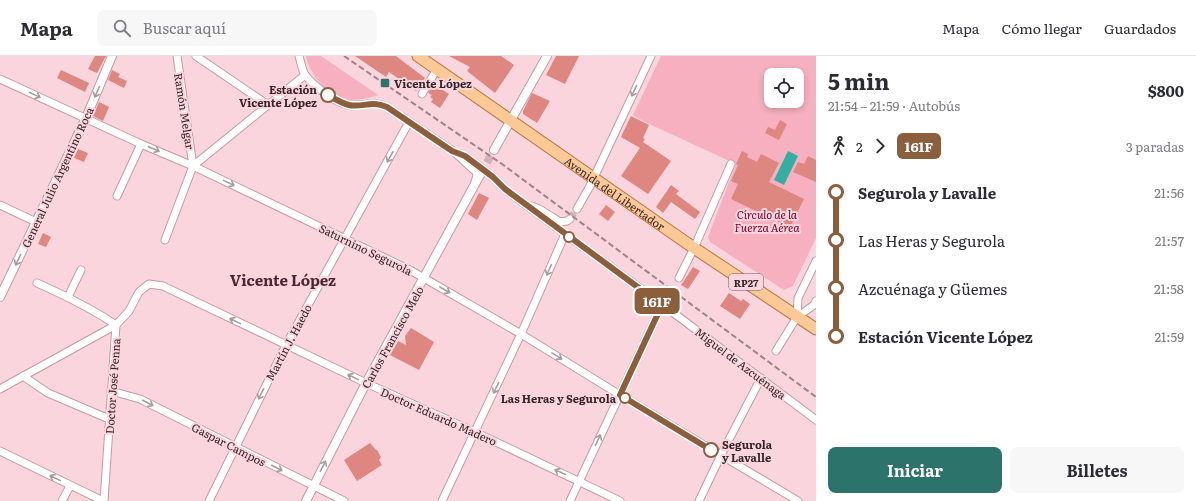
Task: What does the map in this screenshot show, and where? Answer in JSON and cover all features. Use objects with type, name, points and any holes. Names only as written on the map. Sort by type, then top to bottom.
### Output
[{"type":"main road","name":"Avenida del Libertador","points":[[418,56],[694,248],[815,328]]},
{"type":"street","name":"General Julio Argentino Roca","points":[[0,297],[86,118],[112,56]]},
{"type":"street","name":"Ramón Melgar","points":[[177,56],[194,166]]},
{"type":"street","points":[[196,56],[268,105]]},
{"type":"street","name":"Miguel de Azcuénaga","points":[[299,56],[305,75],[322,91],[340,102],[350,105],[378,104],[387,107],[452,151],[476,172],[477,176],[474,186]]},
{"type":"street","points":[[494,150],[510,119],[547,56]]},
{"type":"street","points":[[577,209],[594,178],[651,56]]},
{"type":"street","points":[[422,94],[437,70]]},
{"type":"street","points":[[165,240],[194,166],[305,75]]},
{"type":"street","name":"Saturnino Segurola","points":[[0,79],[141,144],[194,166],[345,238],[425,279],[521,334],[798,501]]},
{"type":"street","name":"Martín J. Haedo","points":[[209,501],[286,345],[409,122]]},
{"type":"street","points":[[117,196],[141,144]]},
{"type":"street","name":"Miguel de Azcuénaga","points":[[452,151],[465,156],[526,205],[816,420]]},
{"type":"street","points":[[679,278],[731,164]]},
{"type":"street","name":"Carlos Francisco Melo","points":[[306,501],[366,384],[425,279],[481,173]]},
{"type":"street","points":[[0,205],[36,222]]},
{"type":"street","points":[[526,205],[533,206],[541,210],[560,222],[570,219]]},
{"type":"street","points":[[442,501],[521,334],[565,234]]},
{"type":"street","points":[[797,317],[798,298],[816,261]]},
{"type":"street","points":[[68,297],[81,270]]},
{"type":"street","points":[[0,389],[116,325],[68,297],[37,283]]},
{"type":"street","name":"Doctor Eduardo Madero","points":[[149,284],[163,286],[366,384],[475,432],[620,501]]},
{"type":"street","name":"Doctor José Penna","points":[[104,501],[116,325],[129,311],[135,296],[149,284]]},
{"type":"street","points":[[776,352],[797,317],[814,305],[816,301]]},
{"type":"street","points":[[570,501],[662,305]]},
{"type":"street","points":[[23,376],[48,393],[109,419]]},
{"type":"street","points":[[700,501],[721,455],[761,378]]},
{"type":"street","name":"Gaspar Campos","points":[[111,391],[140,399],[344,501]]},
{"type":"street","points":[[0,451],[70,486],[104,501]]},
{"type":"street","points":[[62,501],[70,486]]},
{"type":"green space","points":[[306,56],[321,56],[378,95],[364,99],[350,100],[335,95],[316,78],[311,71]]},
{"type":"green space","name":"Círculo de la Fuerza Aérea","points":[[661,56],[816,56],[816,238],[793,286],[784,290],[710,242],[708,237],[736,164],[633,115]]},
{"type":"shaded area","points":[[788,151],[798,156],[784,185],[774,180]]},
{"type":"building","points":[[95,56],[106,56],[97,73],[88,69]]},
{"type":"building","points":[[355,56],[396,56],[425,78],[416,91],[389,72],[386,77]]},
{"type":"building","points":[[449,56],[501,56],[514,65],[495,93],[467,71],[470,67]]},
{"type":"building","points":[[556,56],[579,56],[565,84],[546,75]]},
{"type":"building","points":[[61,70],[89,83],[85,92],[57,78]]},
{"type":"building","points":[[112,70],[120,74],[118,77],[127,81],[124,88],[108,80]]},
{"type":"building","points":[[433,85],[449,94],[440,108],[431,102],[433,99],[430,97],[432,95],[428,93]]},
{"type":"building","points":[[532,93],[550,101],[537,123],[523,114]]},
{"type":"building","points":[[99,102],[109,107],[103,121],[93,116]]},
{"type":"building","points":[[631,116],[649,125],[643,138],[645,139],[643,142],[671,161],[648,194],[621,176],[640,148],[621,137]]},
{"type":"building","points":[[780,120],[787,124],[779,140],[765,133],[768,127],[775,130]]},
{"type":"building","points":[[78,149],[88,153],[84,162],[74,158]]},
{"type":"building","points":[[742,151],[748,154],[747,157],[757,162],[761,154],[779,163],[769,182],[804,199],[790,227],[731,199],[738,184],[731,181]]},
{"type":"building","points":[[808,156],[816,160],[816,182],[793,172],[798,162],[804,164]]},
{"type":"building","points":[[671,185],[679,191],[676,194],[700,212],[695,219],[671,202],[663,213],[656,207]]},
{"type":"building","points":[[479,193],[489,198],[477,220],[468,214]]},
{"type":"building","points":[[606,205],[615,212],[608,221],[599,214]]},
{"type":"building","points":[[43,233],[51,237],[46,247],[38,244]]},
{"type":"building","points":[[693,267],[700,271],[688,289],[681,285]]},
{"type":"building","points":[[729,293],[741,301],[743,299],[750,304],[740,319],[720,306]]},
{"type":"building","points":[[411,328],[434,342],[419,370],[390,355],[398,341],[406,345],[405,336]]},
{"type":"building","points":[[370,443],[381,457],[379,460],[382,465],[357,481],[344,460]]},
{"type":"tunnel","points":[[481,173],[494,150]]},
{"type":"tunnel","points":[[570,219],[577,209]]},
{"type":"railway","points":[[344,56],[502,164],[816,397]]},
{"type":"bus line","name":"161F","points":[[328,95],[340,102],[350,105],[372,103],[387,107],[452,151],[465,156],[493,177],[505,189],[662,305],[620,395],[711,450]]},
{"type":"place","name":"Vicente López","points":[[385,83]]},
{"type":"place","name":"Estación Vicente López","points":[[328,95]]},
{"type":"place","name":"Las Heras y Segurola","points":[[625,398]]},
{"type":"place","name":"Segurola y Lavalle","points":[[711,450]]},
{"type":"district","name":"Vicente López","points":[[283,279]]}]
